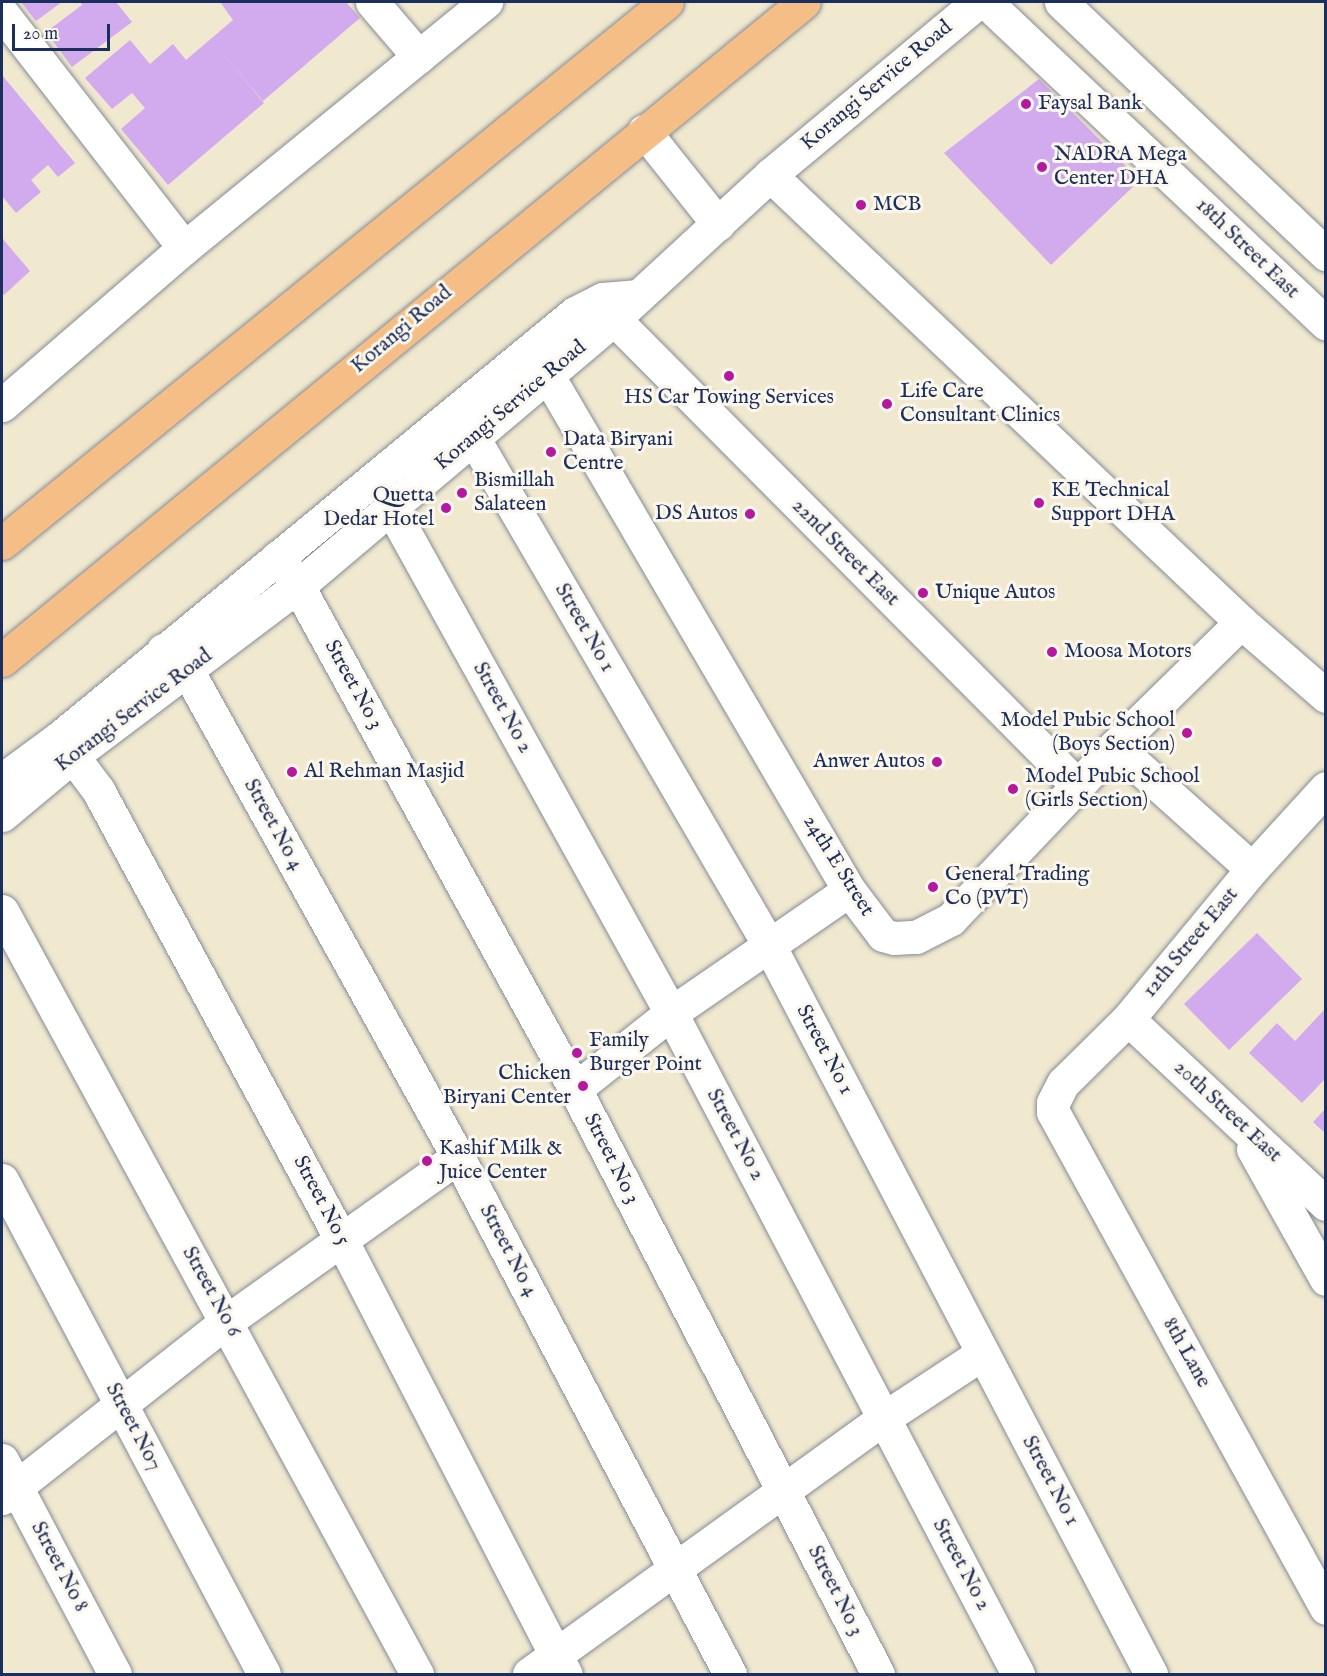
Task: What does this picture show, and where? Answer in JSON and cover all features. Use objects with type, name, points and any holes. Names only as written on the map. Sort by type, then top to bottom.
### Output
[{"type":"main road","points":[[2,543],[667,2]]},
{"type":"main road","name":"Korangi Road","points":[[2,660],[804,2]]},
{"type":"street","points":[[372,2],[419,57]]},
{"type":"street","points":[[2,405],[184,248],[486,2]]},
{"type":"street","name":"Korangi Service Road","points":[[175,660],[298,586],[614,319],[636,296],[770,175],[978,2]]},
{"type":"street","name":"18th Street East","points":[[986,2],[1326,324]]},
{"type":"street","points":[[1060,2],[1326,254]]},
{"type":"street","points":[[2,13],[184,248]]},
{"type":"street","points":[[644,131],[718,224]]},
{"type":"street","points":[[770,175],[1241,622],[1326,696]]},
{"type":"street","points":[[2,780],[67,746],[175,660],[278,557],[574,313],[603,298],[636,296]]},
{"type":"street","name":"22nd Street East","points":[[614,319],[1077,785]]},
{"type":"street","name":"24th E Street","points":[[548,376],[849,890],[884,935],[903,940],[927,932],[951,919],[1115,746],[1241,622]]},
{"type":"street","name":"Street No 1","points":[[474,439],[770,947],[1151,1674]]},
{"type":"street","name":"Street No 2","points":[[390,506],[671,1013],[1018,1674]]},
{"type":"street","name":"Street No 3","points":[[278,557],[298,586],[575,1089],[878,1674]]},
{"type":"street","name":"Street No 4","points":[[175,660],[458,1157],[730,1674]]},
{"type":"street","name":"Korangi Service Road","points":[[2,814],[67,746]]},
{"type":"street","name":"Street No 5","points":[[67,746],[341,1239],[550,1668]]},
{"type":"street","points":[[1115,746],[1252,869]]},
{"type":"street","name":"12th Street East","points":[[1055,1095],[1128,1019],[1252,869],[1326,788]]},
{"type":"street","points":[[575,1089],[671,1013],[770,947],[849,890]]},
{"type":"street","name":"Street No 6","points":[[2,911],[417,1674]]},
{"type":"street","name":"20th Street East","points":[[1128,1019],[1326,1204]]},
{"type":"street","name":"8th Lane","points":[[1055,1095],[1053,1112],[1326,1608]]},
{"type":"street","points":[[1238,1122],[1326,1279]]},
{"type":"street","points":[[6,1482],[120,1405],[227,1321],[458,1157]]},
{"type":"street","name":"Street No7","points":[[2,1180],[264,1674]]},
{"type":"street","points":[[550,1668],[674,1569],[884,1418],[983,1353]]},
{"type":"street","name":"Street No 8","points":[[6,1482],[115,1674]]},
{"type":"building","points":[[21,2],[62,2],[36,21]]},
{"type":"building","points":[[80,2],[116,2],[132,22],[72,67],[46,32],[82,5]]},
{"type":"building","points":[[220,2],[346,2],[360,18],[263,101],[221,51],[264,103],[168,185],[121,129],[145,108],[132,93],[112,109],[85,78],[130,40],[150,64],[173,44],[186,60],[233,20]]},
{"type":"building","points":[[2,75],[75,163],[58,177],[48,165],[31,180],[41,192],[16,213],[2,196]]},
{"type":"building","name":"NADRA Mega Center DHA","points":[[1039,79],[1140,180],[1051,265],[944,153]]},
{"type":"building","points":[[2,238],[30,271],[4,295],[2,292]]},
{"type":"building","points":[[1257,933],[1302,979],[1229,1050],[1184,1004]]},
{"type":"building","points":[[1326,1008],[1326,1078],[1302,1103],[1249,1053],[1277,1023],[1295,1041]]},
{"type":"building","points":[[1326,1108],[1326,1134],[1313,1122]]},
{"type":"place","name":"Faysal Bank","points":[[1026,104]]},
{"type":"place","name":"NADRA Mega Center DHA","points":[[1042,167]]},
{"type":"place","name":"MCB","points":[[861,205]]},
{"type":"place","name":"HS Car Towing Services","points":[[729,376]]},
{"type":"place","name":"Life Care Consultant Clinics","points":[[887,404]]},
{"type":"place","name":"Data Biryani Centre","points":[[551,452]]},
{"type":"place","name":"Bismillah Salateen","points":[[462,493]]},
{"type":"place","name":"KE Technical Support DHA","points":[[1039,503]]},
{"type":"place","name":"Quetta Dedar Hotel","points":[[446,508]]},
{"type":"place","name":"DS Autos","points":[[750,514]]},
{"type":"place","name":"Unique Autos","points":[[923,593]]},
{"type":"place","name":"Moosa Motors","points":[[1052,652]]},
{"type":"place","name":"Model Pubic School (Boys Section)","points":[[1187,733]]},
{"type":"place","name":"Anwer Autos","points":[[937,762]]},
{"type":"place","name":"Al Rehman Masjid","points":[[292,772]]},
{"type":"place","name":"Model Pubic School (Girls Section)","points":[[1013,789]]},
{"type":"place","name":"General Trading Co (PVT)","points":[[933,887]]},
{"type":"place","name":"Family Burger Point","points":[[577,1053]]},
{"type":"place","name":"Chicken Biryani Center","points":[[583,1086]]},
{"type":"place","name":"Kashif Milk & Juice Center","points":[[427,1161]]}]
